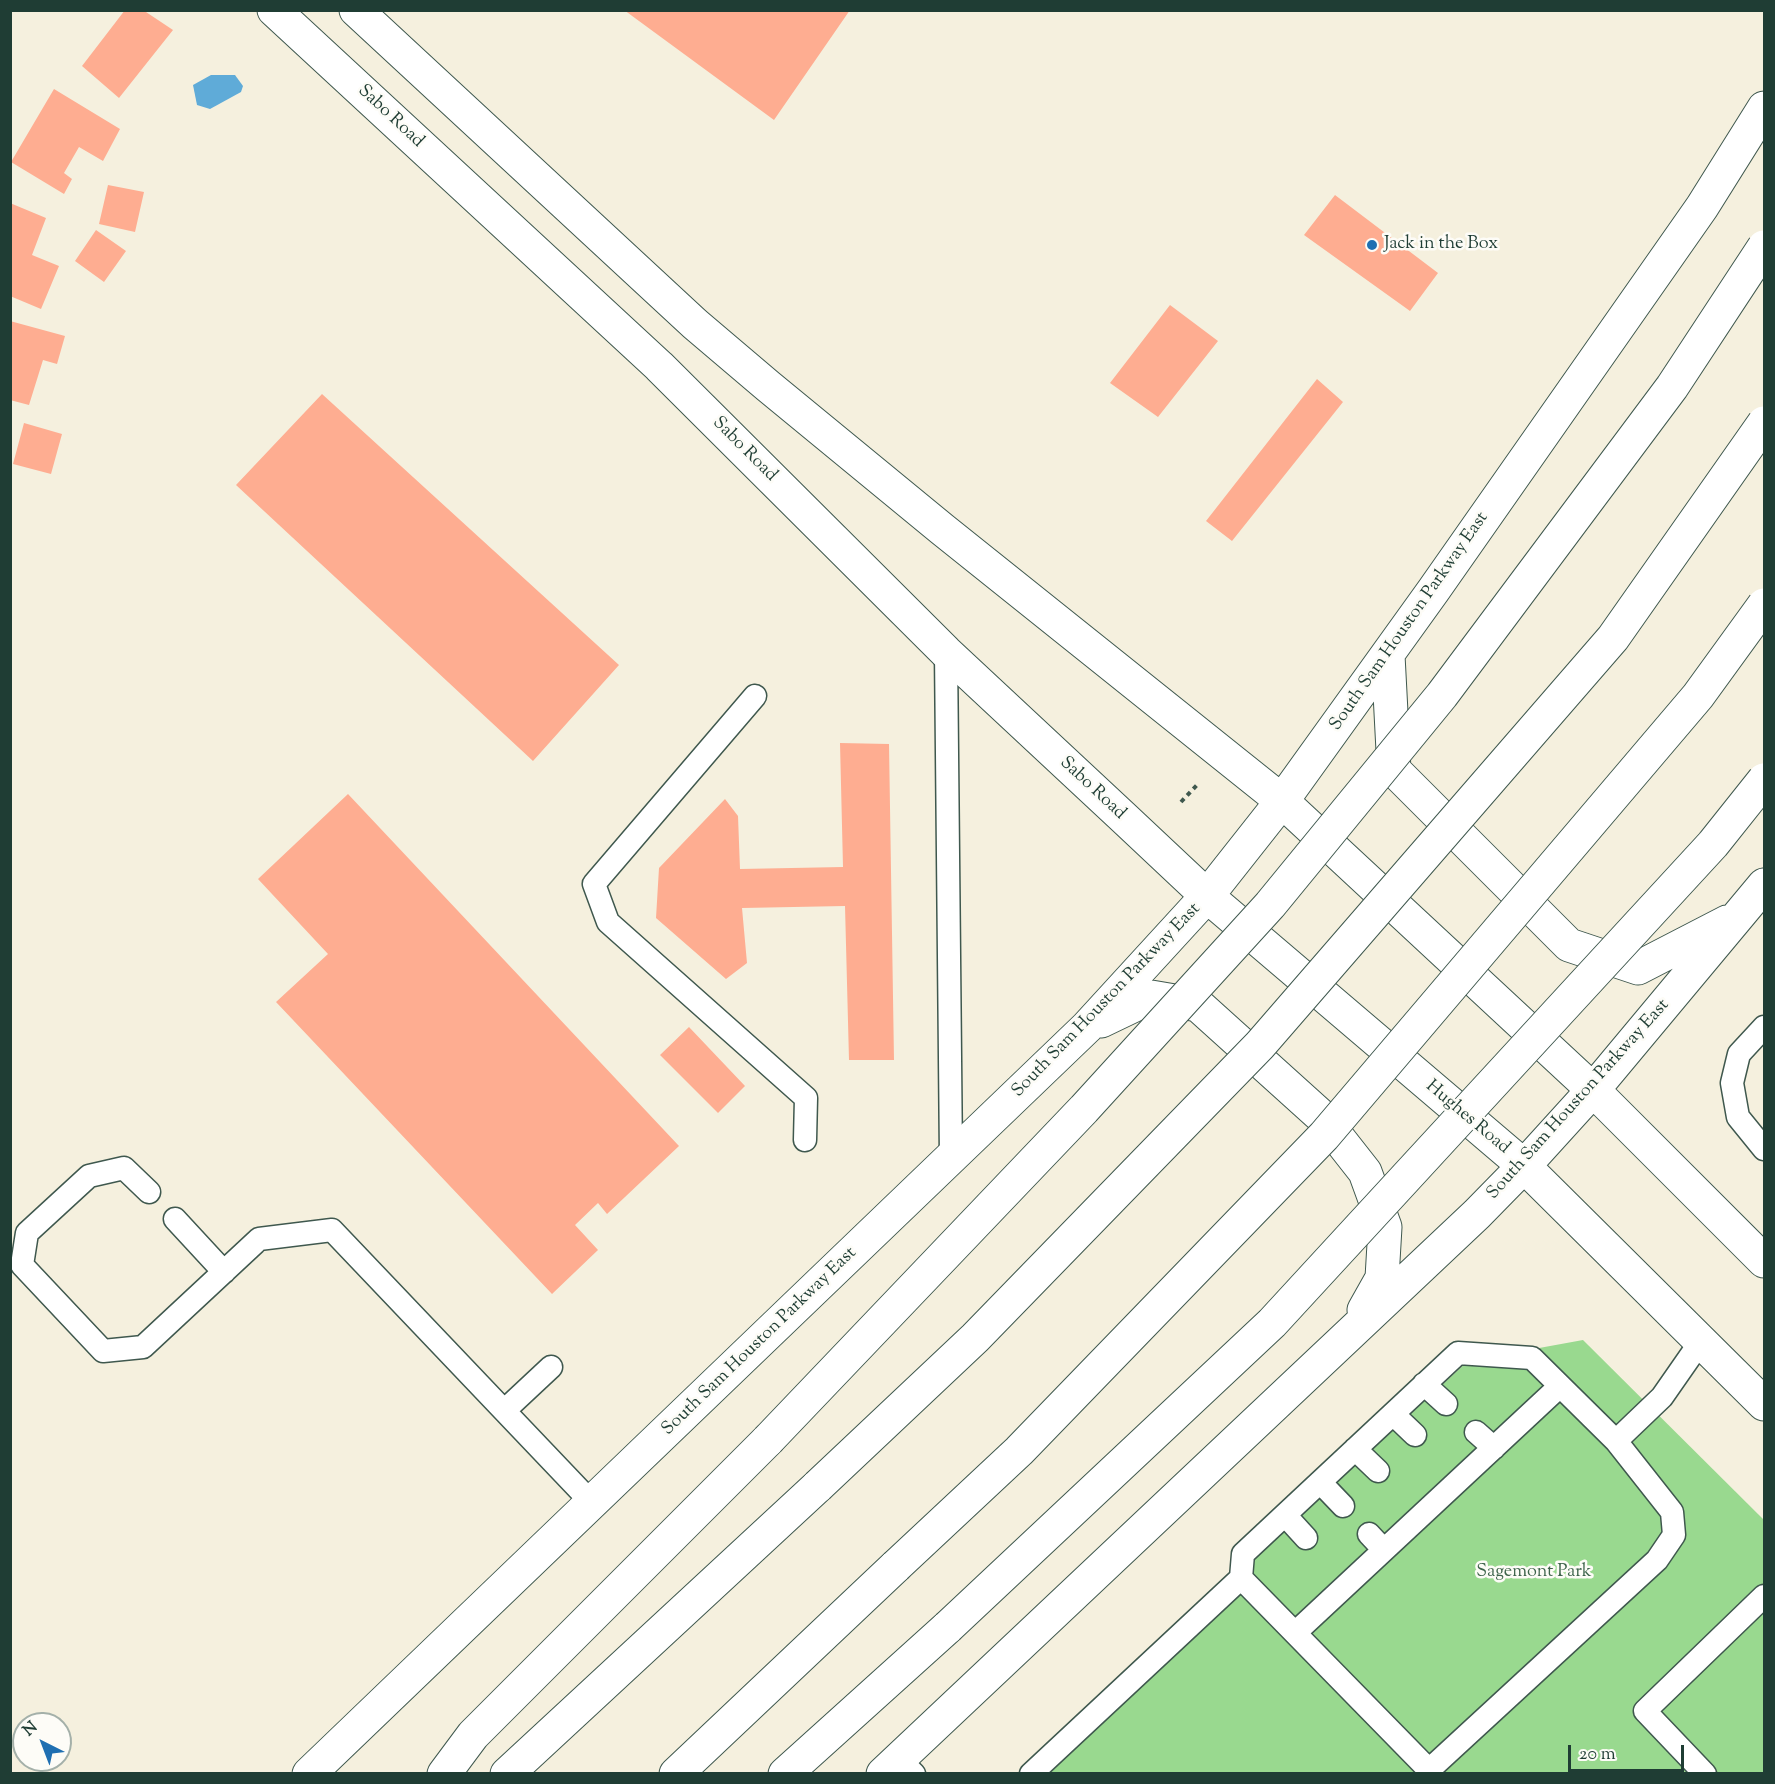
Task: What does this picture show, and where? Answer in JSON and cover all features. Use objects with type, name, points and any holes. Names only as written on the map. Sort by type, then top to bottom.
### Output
[{"type":"main road","name":"Sabo Road","points":[[274,10],[659,366],[946,652],[1207,896]]},
{"type":"main road","points":[[356,10],[695,324],[758,378],[942,530],[1282,801],[1593,1090],[1764,1261]]},
{"type":"main road","name":"South Sam Houston Parkway East","points":[[309,1773],[1087,1027],[1207,896],[1282,801],[1388,655],[1702,207],[1764,108]]},
{"type":"main road","points":[[444,1773],[473,1735],[768,1440],[1084,1109],[1270,904],[1442,695],[1672,387],[1764,247]]},
{"type":"main road","points":[[507,1773],[975,1338],[1260,1045],[1613,638],[1764,423]]},
{"type":"main road","points":[[676,1773],[1020,1450],[1324,1136],[1698,696],[1764,605]]},
{"type":"main road","points":[[1388,655],[1394,770],[1569,945],[1638,968],[1741,915]]},
{"type":"main road","points":[[785,1773],[948,1627],[1272,1323],[1713,844],[1764,780]]},
{"type":"main road","name":"South Sam Houston Parkway East","points":[[899,1768],[1524,1167],[1593,1090],[1764,885]]},
{"type":"main road","name":"Hughes Road","points":[[1207,896],[1524,1167],[1764,1404]]},
{"type":"main road","points":[[1087,1027],[1150,997],[1197,1005],[1321,1116],[1365,1172],[1384,1227],[1382,1278],[1353,1330]]},
{"type":"lane","points":[[946,652],[951,1159]]},
{"type":"lane","points":[[755,696],[594,884],[608,922],[806,1098],[804,1140]]},
{"type":"lane","points":[[1764,1028],[1739,1054],[1732,1083],[1738,1117],[1764,1149]]},
{"type":"lane","points":[[149,1192],[124,1168],[88,1176],[27,1233],[22,1265],[103,1351],[143,1347],[259,1239],[332,1230],[592,1503]]},
{"type":"lane","points":[[175,1219],[224,1272]]},
{"type":"lane","points":[[1616,1441],[1662,1397],[1701,1341]]},
{"type":"lane","points":[[1031,1773],[1241,1578],[1243,1554],[1458,1353],[1532,1358],[1616,1441],[1672,1512],[1674,1535],[1657,1560],[1429,1770],[1241,1578]]},
{"type":"lane","points":[[505,1410],[551,1366]]},
{"type":"lane","points":[[1424,1384],[1446,1404]]},
{"type":"lane","points":[[1295,1633],[1342,1576],[1377,1542],[1454,1471],[1494,1448],[1560,1386]]},
{"type":"lane","points":[[1393,1414],[1415,1435]]},
{"type":"lane","points":[[1476,1432],[1494,1448]]},
{"type":"lane","points":[[1355,1449],[1378,1471]]},
{"type":"lane","points":[[1320,1482],[1343,1506]]},
{"type":"lane","points":[[1285,1515],[1306,1538]]},
{"type":"lane","points":[[1705,1773],[1645,1711],[1764,1596]]},
{"type":"path","points":[[1180,802],[1197,785]]},
{"type":"green space","name":"Sagemont Park","points":[[1583,1340],[1764,1520],[1764,1773],[1019,1774],[1468,1361]]},
{"type":"water","points":[[211,75],[235,75],[243,86],[241,92],[210,109],[197,105],[193,85]]},
{"type":"building","points":[[125,10],[143,10],[173,30],[119,98],[82,66]]},
{"type":"building","points":[[624,10],[850,10],[774,120]]},
{"type":"building","points":[[54,89],[120,129],[103,161],[79,147],[64,173],[72,179],[64,194],[11,162]]},
{"type":"building","points":[[108,185],[144,192],[135,232],[99,224]]},
{"type":"building","points":[[1335,195],[1438,273],[1410,311],[1304,235]]},
{"type":"building","points":[[10,203],[46,218],[32,255],[59,266],[41,309],[10,296]]},
{"type":"building","points":[[96,230],[126,251],[104,282],[75,261]]},
{"type":"building","points":[[1170,305],[1218,341],[1158,417],[1110,383]]},
{"type":"building","points":[[10,321],[65,336],[57,364],[43,360],[29,405],[10,400]]},
{"type":"building","points":[[1317,379],[1343,402],[1232,541],[1206,521]]},
{"type":"building","points":[[322,394],[619,665],[533,761],[236,485]]},
{"type":"building","points":[[24,423],[62,434],[51,474],[13,464]]},
{"type":"building","points":[[840,743],[889,744],[894,1060],[849,1060],[845,906],[742,908],[747,963],[726,979],[656,918],[659,868],[725,799],[738,816],[740,869],[843,867]]},
{"type":"building","points":[[348,794],[679,1146],[607,1214],[598,1203],[575,1225],[598,1250],[552,1294],[276,1002],[328,954],[258,879]]},
{"type":"building","points":[[689,1027],[745,1086],[718,1113],[660,1055]]},
{"type":"place","name":"Jack in the Box","points":[[1372,245]]}]
